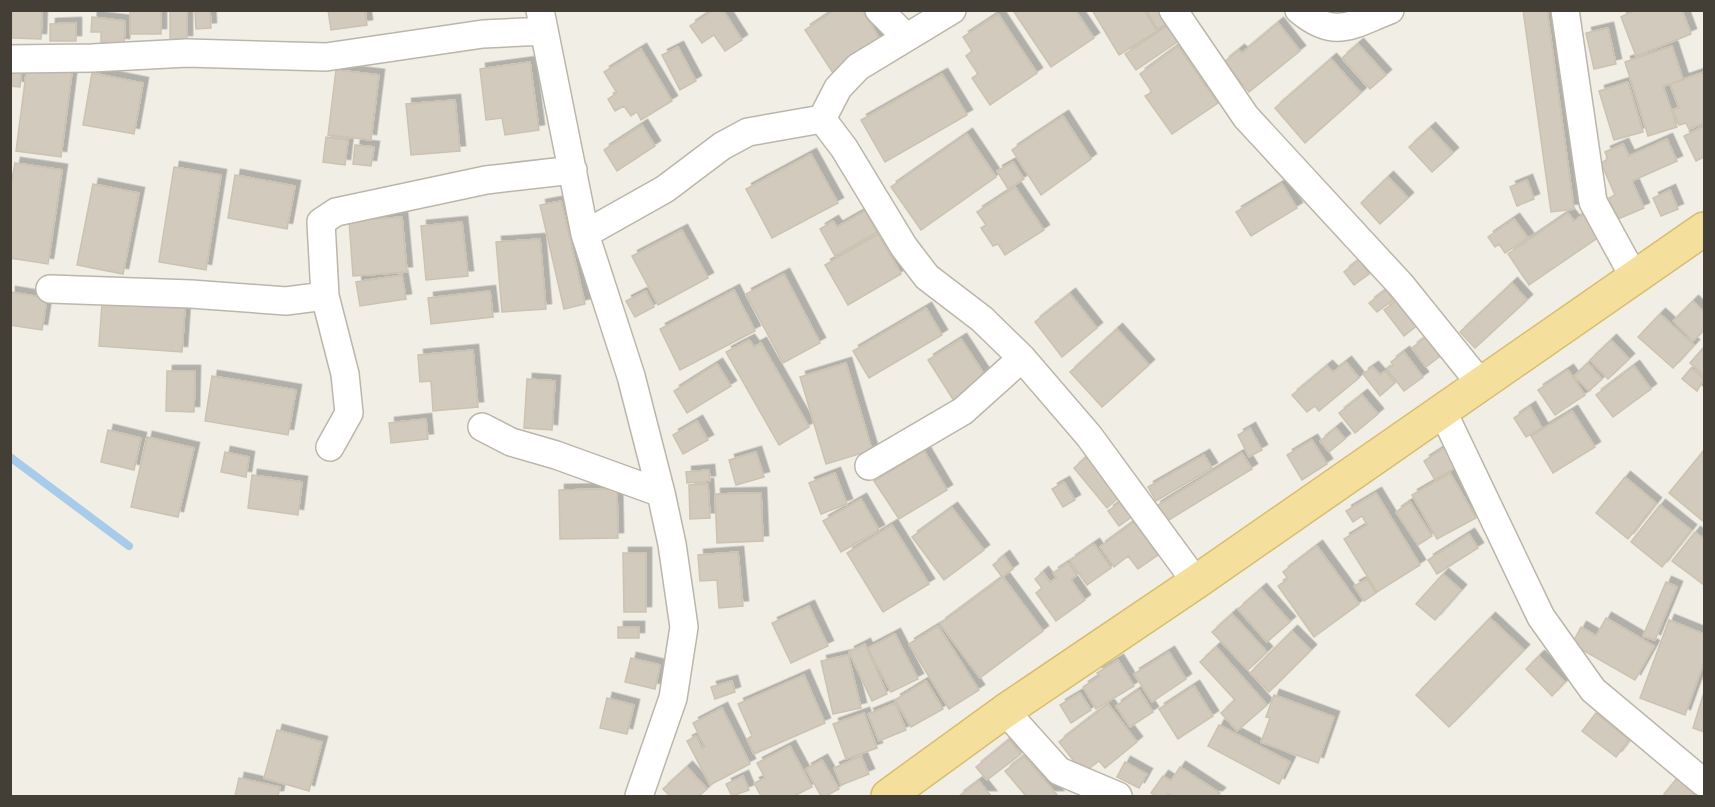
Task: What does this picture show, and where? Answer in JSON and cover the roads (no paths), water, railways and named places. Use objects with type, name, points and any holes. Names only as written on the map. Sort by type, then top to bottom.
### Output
[{"type":"main road","points":[[888,796],[1005,711],[1196,582],[1704,229]]},
{"type":"street","points":[[879,10],[906,36]]},
{"type":"street","points":[[822,119],[838,88],[858,67],[952,10]]},
{"type":"street","points":[[1173,10],[1246,117],[1401,285],[1480,383]]},
{"type":"street","points":[[1299,10],[1315,23],[1335,30],[1390,10]]},
{"type":"street","points":[[1565,10],[1593,202],[1634,277]]},
{"type":"street","points":[[10,59],[187,53],[326,57],[483,34],[542,21],[585,234],[631,376],[661,493],[672,544],[684,627],[673,698],[639,796]]},
{"type":"street","points":[[585,234],[665,189],[722,146],[748,132],[822,119]]},
{"type":"street","points":[[822,119],[844,148],[904,247],[927,277],[982,319],[1022,358],[1089,436],[1196,582]]},
{"type":"street","points":[[330,447],[349,413],[345,374],[325,297],[321,222],[336,212],[486,180],[573,170]]},
{"type":"street","points":[[51,288],[286,301],[325,297]]},
{"type":"street","points":[[869,466],[963,411],[1022,358]]},
{"type":"street","points":[[1442,410],[1541,617],[1593,690],[1704,783]]},
{"type":"street","points":[[482,427],[511,442],[556,455],[661,493]]},
{"type":"street","points":[[1005,711],[1059,771],[1067,796]]},
{"type":"street","points":[[1059,771],[1118,796]]},
{"type":"waterway","points":[[10,457],[129,546]]}]
